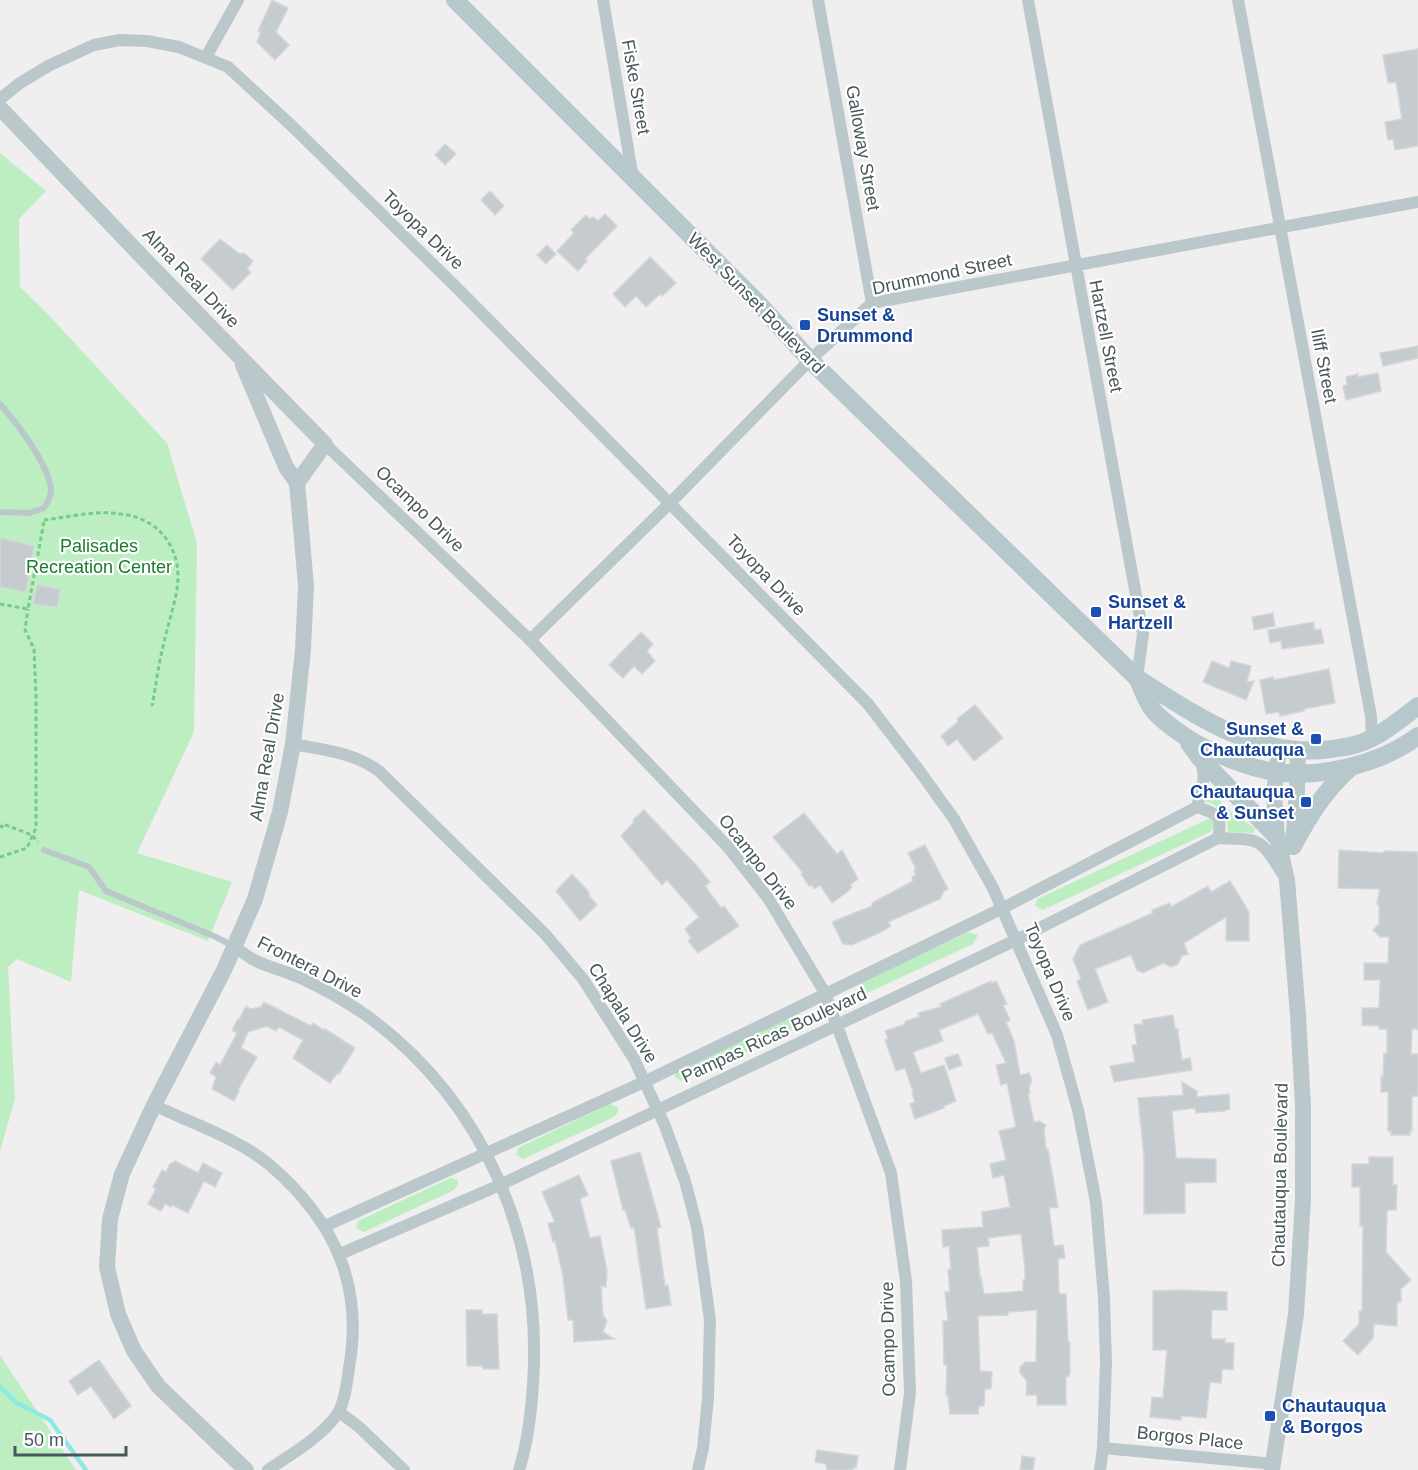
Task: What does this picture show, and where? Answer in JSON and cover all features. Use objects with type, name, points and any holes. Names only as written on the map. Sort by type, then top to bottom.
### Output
[{"type":"main road","name":"West Sunset Boulevard","points":[[454,0],[759,304],[810,360],[1137,678],[1232,735],[1279,748],[1298,750],[1341,748],[1372,739],[1418,706]]},
{"type":"main road","name":"West Sunset Boulevard","points":[[1137,678],[1151,708],[1184,736],[1235,762],[1267,771],[1320,772],[1351,767],[1402,748],[1418,736]]},
{"type":"main road","points":[[1184,736],[1199,757],[1285,842],[1335,781],[1351,767]]},
{"type":"street","points":[[206,57],[237,0]]},
{"type":"street","name":"Fiske Street","points":[[603,0],[633,180]]},
{"type":"street","name":"Galloway Street","points":[[818,0],[873,303]]},
{"type":"street","name":"Hartzell Street","points":[[1028,0],[1143,634],[1137,678]]},
{"type":"street","name":"Iliff Street","points":[[1238,0],[1371,716],[1372,739]]},
{"type":"street","name":"Toyopa Drive","points":[[0,99],[50,65],[94,45],[120,40],[147,41],[179,47],[228,67],[458,288],[868,704],[954,819],[1003,908],[1057,1035],[1078,1110],[1096,1202],[1104,1298],[1106,1363],[1100,1470]]},
{"type":"street","name":"Alma Real Drive","points":[[0,108],[325,444]]},
{"type":"street","name":"Drummond Street","points":[[530,640],[670,503],[810,360],[873,303],[1418,202]]},
{"type":"street","points":[[239,356],[286,466],[297,483],[325,444]]},
{"type":"street","name":"Ocampo Drive","points":[[325,444],[530,640],[728,847],[768,898],[825,993],[891,1173],[906,1281],[910,1393],[900,1470]]},
{"type":"street","name":"Alma Real Drive","points":[[246,1470],[158,1386],[134,1351],[118,1314],[107,1267],[110,1219],[122,1174],[154,1105],[224,970],[255,899],[280,812],[293,744],[303,650],[306,586],[297,483]]},
{"type":"street","name":"Chapala Drive","points":[[293,744],[345,753],[367,762],[379,771],[545,934],[583,979],[634,1059],[685,1181],[697,1227],[710,1320],[708,1398],[703,1448],[698,1470]]},
{"type":"street","name":"Chautauqua Boulevard","points":[[1273,1467],[1296,1314],[1303,1200],[1303,1106],[1298,1015],[1285,842],[1274,794],[1279,748]]},
{"type":"street","name":"Chautauqua Boulevard","points":[[1285,842],[1298,773],[1298,750]]},
{"type":"street","points":[[1199,757],[1204,776],[1197,807],[1219,818],[1221,826],[1218,838],[1240,838],[1257,842],[1266,848],[1287,880]]},
{"type":"street","name":"Pampas Ricas Boulevard","points":[[325,1226],[644,1082],[1003,908],[1197,807]]},
{"type":"street","name":"Pampas Ricas Boulevard","points":[[340,1254],[500,1185],[1016,940],[1218,838]]},
{"type":"street","name":"Frontera Drive","points":[[233,946],[255,961],[303,979],[335,995],[369,1017],[402,1044],[439,1082],[474,1131],[487,1154],[526,1260],[536,1348],[530,1421],[519,1470]]},
{"type":"street","points":[[154,1105],[242,1147],[269,1165],[300,1194],[325,1226],[340,1254],[353,1312],[353,1333],[339,1412],[312,1440],[267,1470]]},
{"type":"street","points":[[339,1412],[358,1426],[404,1470]]},
{"type":"street","name":"Borgos Place","points":[[1103,1448],[1273,1467]]},
{"type":"lane","points":[[0,404],[16,423],[46,471],[51,492],[44,508],[29,513],[0,512]]},
{"type":"lane","points":[[44,850],[89,867],[106,891],[233,946]]},
{"type":"path","points":[[87,514],[120,513],[143,518],[164,533],[173,550],[178,586],[162,648],[152,705]]},
{"type":"path","points":[[0,857],[27,848],[36,828],[34,649],[25,630],[44,520]]},
{"type":"path","points":[[0,604],[28,609]]},
{"type":"path","points":[[0,826],[2,827],[3,824],[32,835]]},
{"type":"green space","name":"Palisades Recreation Center","points":[[0,153],[46,191],[19,219],[20,287],[167,443],[197,543],[194,732],[137,853],[232,882],[208,941],[79,890],[71,982],[17,959],[8,967],[15,1099],[0,1151]]},
{"type":"green space","points":[[1205,793],[1213,793],[1233,814],[1255,828],[1254,833],[1228,832],[1222,812],[1214,805],[1203,801]]},
{"type":"green space","points":[[1210,819],[1215,822],[1210,832],[1043,910],[1035,906],[1037,899]]},
{"type":"green space","points":[[969,932],[978,935],[973,944],[865,994],[858,990],[859,983]]},
{"type":"green space","points":[[786,1019],[795,1021],[791,1031],[682,1081],[675,1077],[674,1073]]},
{"type":"green space","points":[[609,1104],[618,1107],[618,1112],[614,1117],[523,1159],[516,1155],[518,1148]]},
{"type":"green space","points":[[450,1178],[458,1180],[458,1185],[454,1190],[364,1232],[356,1228],[358,1221]]},
{"type":"green space","points":[[0,1355],[76,1470],[0,1470]]},
{"type":"building","points":[[272,0],[288,8],[276,32],[289,45],[275,60],[257,42],[261,32],[258,31]]},
{"type":"building","points":[[1418,49],[1418,146],[1395,150],[1393,139],[1388,140],[1385,122],[1402,119],[1396,82],[1388,83],[1383,55]]},
{"type":"building","points":[[445,144],[456,154],[445,165],[435,155]]},
{"type":"building","points":[[490,191],[504,206],[495,215],[481,200]]},
{"type":"building","points":[[605,214],[617,226],[585,259],[587,261],[578,271],[557,251],[574,233],[571,230],[586,215],[598,221]]},
{"type":"building","points":[[220,239],[253,261],[247,269],[251,272],[233,290],[201,259]]},
{"type":"building","points":[[547,245],[556,254],[546,264],[537,255]]},
{"type":"building","points":[[650,257],[676,283],[646,307],[636,296],[625,307],[613,294]]},
{"type":"building","points":[[1418,346],[1418,358],[1383,366],[1380,353]]},
{"type":"building","points":[[1378,373],[1381,391],[1346,400],[1343,386],[1347,385],[1346,377]]},
{"type":"building","points":[[0,538],[34,546],[26,592],[0,587]]},
{"type":"building","points":[[37,585],[60,589],[57,607],[33,604]]},
{"type":"building","points":[[1273,613],[1275,626],[1254,630],[1252,617]]},
{"type":"building","points":[[1313,622],[1315,630],[1321,629],[1324,643],[1282,649],[1281,641],[1270,643],[1268,630]]},
{"type":"building","points":[[641,632],[653,644],[647,651],[655,661],[642,674],[634,666],[623,678],[609,665]]},
{"type":"building","points":[[1212,661],[1229,668],[1231,661],[1251,666],[1247,682],[1254,681],[1246,700],[1203,682]]},
{"type":"building","points":[[1329,669],[1335,703],[1280,716],[1279,712],[1266,714],[1260,680],[1273,677],[1274,680]]},
{"type":"building","points":[[975,705],[1003,738],[974,761],[957,739],[948,746],[941,736]]},
{"type":"building","points":[[644,810],[710,882],[705,886],[721,908],[724,906],[739,926],[698,953],[688,941],[691,938],[685,929],[699,917],[667,880],[662,885],[621,836]]},
{"type":"building","points":[[804,813],[837,854],[842,850],[858,879],[850,885],[852,887],[847,892],[832,903],[820,885],[814,889],[812,885],[809,886],[801,874],[803,873],[773,837]]},
{"type":"building","points":[[925,845],[948,889],[944,891],[940,899],[888,922],[891,926],[881,932],[852,945],[843,944],[832,922],[872,906],[872,903],[913,881],[912,877],[916,875],[914,870],[916,869],[908,853]]},
{"type":"building","points":[[1339,850],[1382,853],[1385,851],[1418,852],[1418,1029],[1412,1029],[1411,1054],[1418,1054],[1418,1096],[1412,1096],[1410,1135],[1391,1135],[1391,1131],[1388,1131],[1388,1092],[1381,1092],[1384,1053],[1387,1053],[1387,1029],[1362,1025],[1362,1008],[1379,1008],[1380,980],[1364,980],[1364,963],[1388,963],[1389,937],[1380,937],[1373,930],[1379,924],[1377,903],[1380,889],[1338,888]]},
{"type":"building","points":[[572,874],[597,905],[580,921],[556,891]]},
{"type":"building","points":[[1230,881],[1249,912],[1249,941],[1226,941],[1226,917],[1184,943],[1188,954],[1182,956],[1178,964],[1171,967],[1163,963],[1143,973],[1137,970],[1131,955],[1095,969],[1108,1002],[1088,1010],[1077,981],[1081,979],[1073,959],[1080,945],[1153,913],[1152,910],[1170,903],[1171,907],[1208,886],[1211,892]]},
{"type":"building","points":[[991,981],[992,983],[996,981],[1007,1004],[1003,1005],[1010,1020],[1006,1022],[1014,1041],[1020,1075],[1029,1073],[1032,1080],[1028,1094],[1034,1122],[1039,1121],[1046,1125],[1044,1130],[1046,1149],[1048,1149],[1058,1207],[1049,1208],[1054,1246],[1063,1245],[1065,1258],[1058,1259],[1059,1294],[1066,1294],[1068,1342],[1070,1342],[1070,1372],[1069,1376],[1066,1376],[1066,1405],[1037,1405],[1037,1395],[1026,1395],[1027,1381],[1020,1373],[1020,1367],[1025,1362],[1036,1362],[1037,1310],[1008,1312],[1008,1315],[978,1316],[980,1371],[992,1372],[991,1389],[985,1389],[984,1406],[979,1406],[978,1414],[950,1414],[948,1396],[946,1396],[947,1365],[944,1365],[943,1321],[948,1321],[945,1292],[950,1292],[948,1270],[951,1269],[949,1246],[943,1247],[942,1230],[983,1227],[982,1212],[1010,1207],[1004,1175],[993,1178],[990,1164],[1006,1160],[999,1131],[1016,1127],[1007,1083],[1001,1085],[996,1065],[1006,1063],[992,1033],[988,1034],[978,1014],[939,1030],[943,1041],[913,1052],[921,1073],[944,1065],[956,1101],[915,1119],[910,1104],[915,1102],[905,1068],[896,1071],[885,1040],[888,1039],[885,1031],[919,1017],[918,1013],[941,1007],[940,1004]],"holes":[[[1021,1234],[1025,1269],[1023,1291],[984,1294],[977,1247],[989,1246],[988,1238]]]},
{"type":"building","points":[[264,1002],[311,1026],[313,1023],[325,1029],[355,1048],[339,1074],[337,1073],[330,1083],[293,1058],[303,1040],[279,1027],[276,1031],[267,1026],[248,1032],[241,1048],[257,1057],[234,1101],[212,1089],[216,1077],[210,1073],[216,1062],[220,1065],[237,1033],[232,1030],[238,1019],[246,1006],[251,1009],[261,1007]]},
{"type":"building","points":[[1173,1015],[1175,1029],[1178,1029],[1182,1060],[1190,1058],[1192,1070],[1114,1082],[1110,1066],[1135,1062],[1132,1045],[1137,1045],[1134,1025],[1143,1024],[1142,1020]]},
{"type":"building","points":[[958,1054],[962,1065],[949,1070],[945,1058]]},
{"type":"building","points":[[1182,1082],[1197,1091],[1197,1097],[1229,1094],[1230,1109],[1224,1111],[1196,1113],[1195,1108],[1172,1111],[1176,1158],[1216,1159],[1216,1182],[1185,1183],[1185,1213],[1144,1214],[1144,1156],[1138,1098],[1183,1095]]},
{"type":"building","points":[[640,1152],[661,1227],[657,1228],[665,1286],[668,1285],[671,1305],[646,1309],[634,1227],[631,1228],[625,1210],[623,1210],[611,1161]]},
{"type":"building","points":[[1369,1157],[1393,1157],[1393,1185],[1397,1185],[1396,1210],[1387,1210],[1386,1252],[1411,1280],[1401,1289],[1401,1302],[1397,1302],[1397,1326],[1374,1324],[1373,1338],[1358,1355],[1343,1341],[1359,1324],[1359,1311],[1362,1311],[1363,1226],[1360,1226],[1360,1187],[1352,1187],[1352,1164],[1369,1164]]},
{"type":"building","points":[[175,1161],[198,1173],[203,1163],[222,1173],[215,1187],[204,1181],[188,1213],[172,1205],[171,1207],[165,1204],[161,1211],[148,1204],[156,1189],[153,1187],[162,1170],[166,1172],[170,1164]]},
{"type":"building","points":[[579,1175],[588,1195],[580,1199],[590,1238],[600,1236],[607,1271],[606,1287],[601,1286],[603,1315],[607,1321],[603,1332],[614,1339],[574,1342],[573,1320],[568,1320],[563,1276],[555,1241],[553,1242],[548,1223],[555,1222],[542,1192]]},
{"type":"building","points":[[1153,1291],[1227,1292],[1227,1310],[1212,1310],[1211,1335],[1212,1339],[1225,1339],[1225,1343],[1234,1343],[1233,1370],[1222,1369],[1221,1383],[1210,1382],[1206,1418],[1181,1416],[1181,1420],[1150,1417],[1152,1397],[1163,1398],[1167,1350],[1153,1350]]},
{"type":"building","points":[[466,1310],[482,1310],[482,1314],[497,1314],[499,1369],[467,1366]]},
{"type":"building","points":[[99,1360],[131,1406],[114,1419],[91,1386],[78,1395],[69,1381]]},
{"type":"building","points":[[817,1450],[858,1456],[856,1468],[827,1470],[826,1464],[815,1462]]},
{"type":"building","points":[[1022,1456],[1035,1458],[1033,1470],[1020,1470]]},
{"type":"waterway","points":[[0,1387],[17,1403],[50,1420],[86,1470]]},
{"type":"place","name":"Sunset & Drummond","points":[[805,325]]},
{"type":"place","name":"Sunset & Hartzell","points":[[1096,612]]},
{"type":"place","name":"Sunset & Chautauqua","points":[[1316,739]]},
{"type":"place","name":"Chautauqua & Sunset","points":[[1306,802]]},
{"type":"place","name":"Chautauqua & Borgos","points":[[1270,1416]]}]
